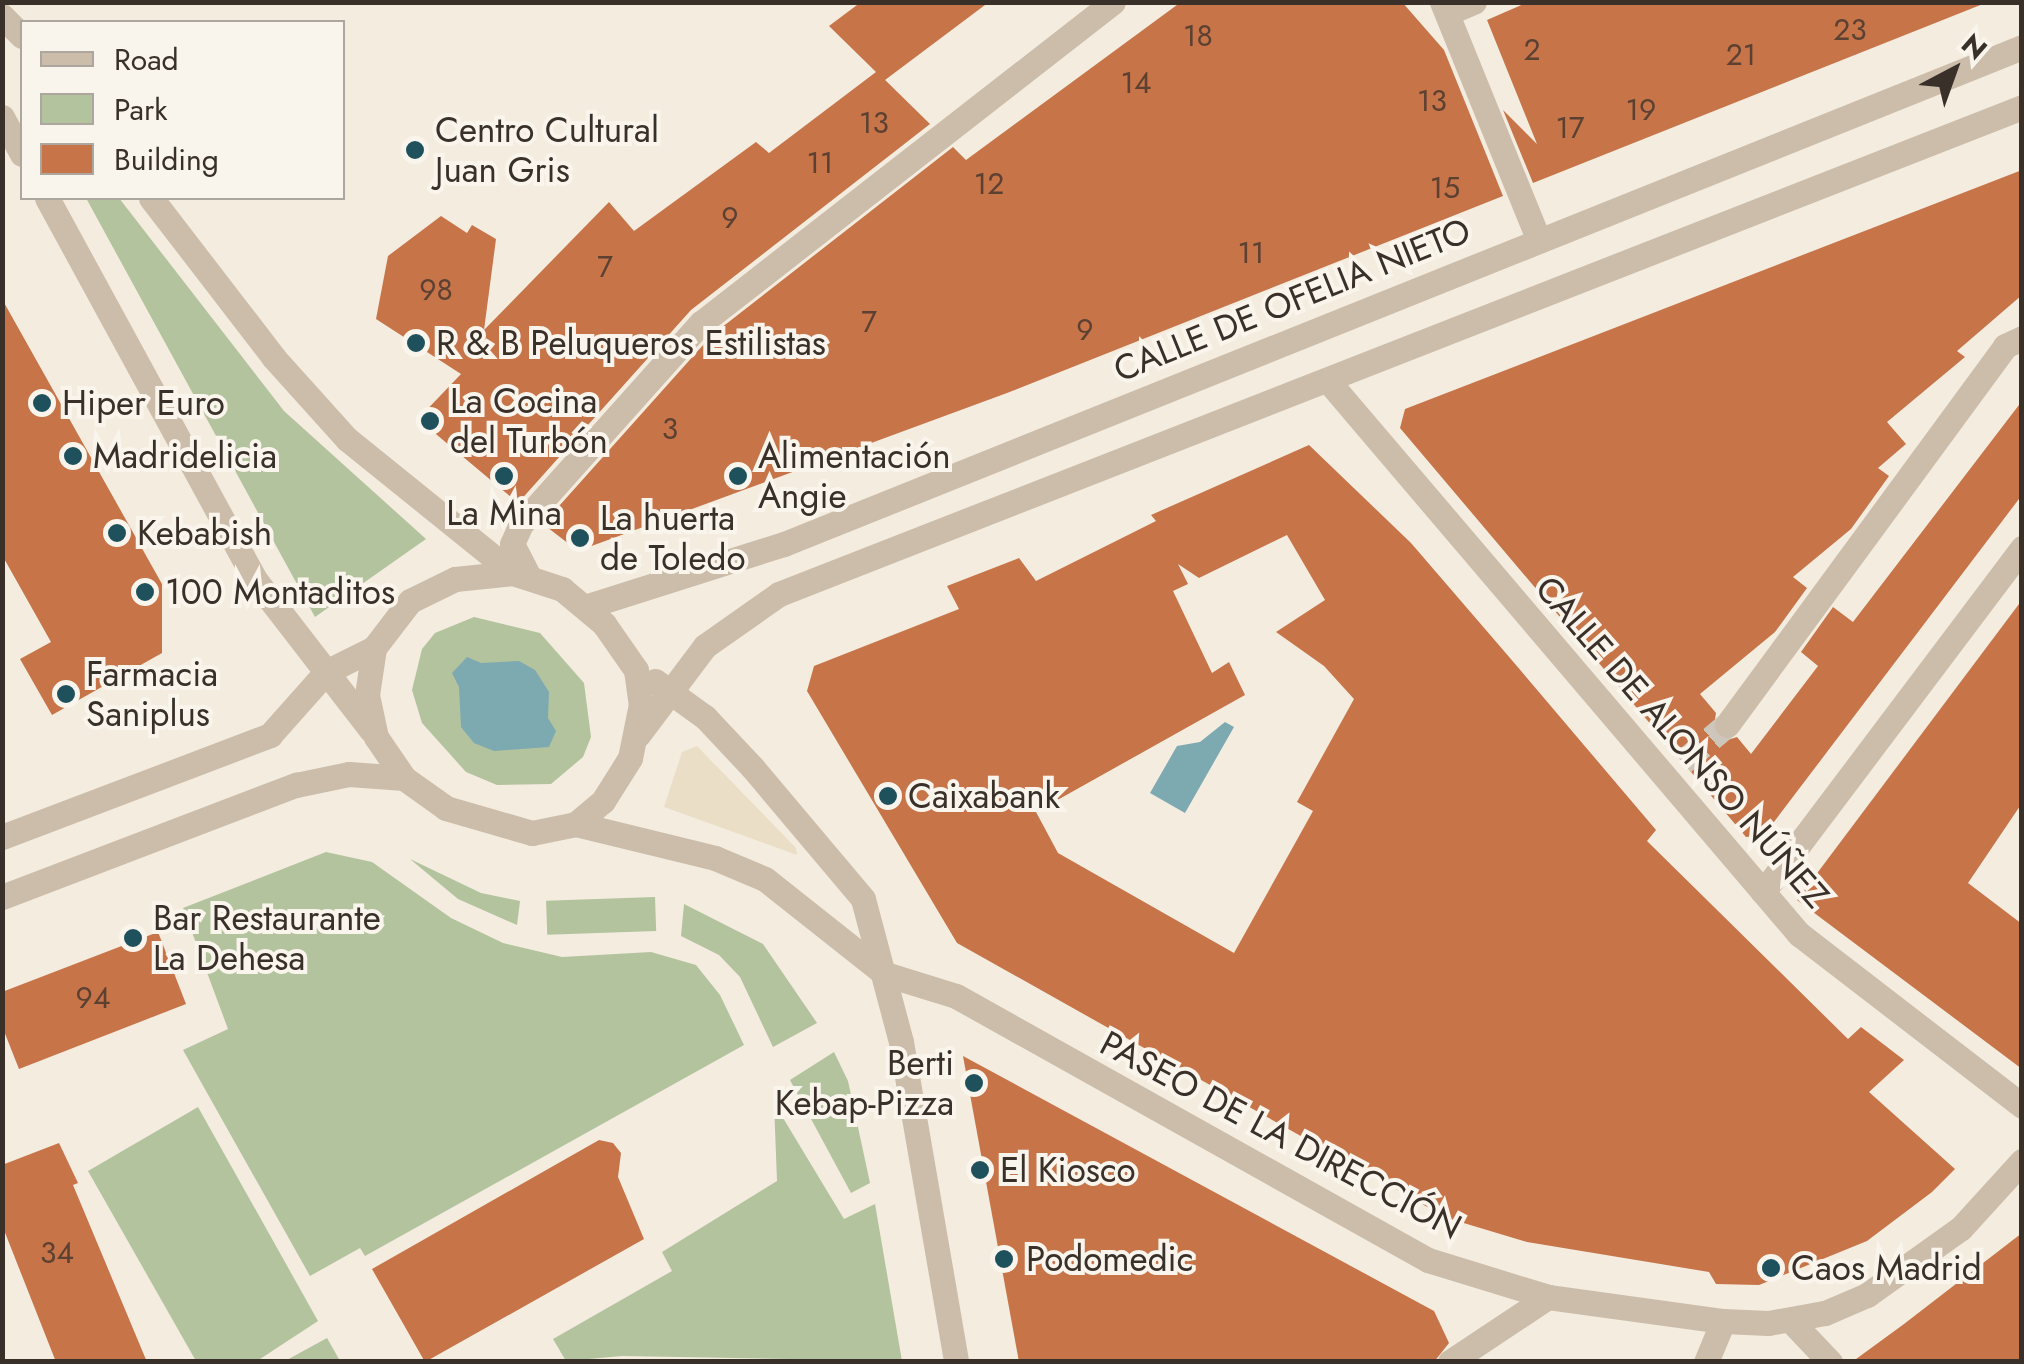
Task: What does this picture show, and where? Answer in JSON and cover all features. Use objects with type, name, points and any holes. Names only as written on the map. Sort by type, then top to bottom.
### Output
[{"type":"street","points":[[521,574],[512,544],[522,524],[701,323],[1113,2]]},
{"type":"street","points":[[1456,6],[1538,239]]},
{"type":"street","points":[[2,16],[20,34]]},
{"type":"street","name":"CALLE DE OFELIA NIETO","points":[[585,607],[784,544],[2022,47]]},
{"type":"street","points":[[576,824],[620,781],[638,735],[704,646],[779,594],[1329,382],[2022,107]]},
{"type":"street","points":[[2,117],[20,150]]},
{"type":"street","points":[[47,200],[256,581],[404,778],[446,808],[492,825],[532,833],[576,824],[698,853],[765,879],[885,974]]},
{"type":"street","points":[[153,200],[274,358],[346,440],[521,574],[585,607],[636,670],[670,690],[752,767],[863,900],[885,974],[956,1362]]},
{"type":"street","points":[[1727,725],[2005,346],[2022,338]]},
{"type":"street","name":"CALLE DE ALONSO NÚÑEZ","points":[[1329,382],[1674,770],[1799,934],[2022,1106]]},
{"type":"street","points":[[1764,892],[2022,548]]},
{"type":"street","points":[[2,837],[270,734],[326,672],[374,648],[410,601],[434,588],[521,574]]},
{"type":"street","points":[[374,648],[366,695],[376,737]]},
{"type":"street","points":[[636,670],[638,735]]},
{"type":"street","points":[[2,896],[296,786],[348,774],[404,778]]},
{"type":"street","name":"PASEO DE LA DIRECCIÓN","points":[[885,974],[956,996],[1428,1260],[1548,1297],[1723,1321],[1791,1321],[1845,1306],[1899,1274],[1986,1205],[2022,1161]]},
{"type":"street","points":[[1450,1362],[1548,1297]]},
{"type":"street","points":[[1706,1362],[1723,1321]]},
{"type":"street","points":[[1791,1321],[1830,1362]]},
{"type":"green space","points":[[87,200],[121,200],[284,411],[426,539],[315,617]]},
{"type":"green space","points":[[474,617],[540,633],[584,683],[591,737],[583,757],[551,784],[497,785],[466,772],[422,723],[412,690],[422,649],[435,633]]},
{"type":"green space","points":[[326,852],[372,862],[451,918],[503,943],[562,957],[651,952],[696,965],[720,995],[744,1045],[365,1256],[360,1248],[310,1276],[183,1050],[228,1029],[183,908]]},
{"type":"green space","points":[[410,859],[481,893],[520,901],[517,925],[458,899]]},
{"type":"green space","points":[[655,897],[656,931],[547,935],[546,901]]},
{"type":"green space","points":[[684,904],[763,944],[817,1023],[773,1047],[740,977],[719,955],[681,936]]},
{"type":"green space","points":[[834,1052],[848,1081],[870,1183],[851,1193],[790,1080]]},
{"type":"green space","points":[[774,1103],[844,1219],[875,1204],[902,1361],[622,1356],[566,1361],[553,1339],[672,1271],[662,1252],[777,1181]]},
{"type":"green space","points":[[198,1107],[318,1321],[257,1361],[196,1361],[88,1171]]},
{"type":"green space","points":[[327,1338],[340,1361],[285,1361]]},
{"type":"shaded area","points":[[697,746],[796,848],[797,855],[664,807],[682,752]]},
{"type":"water","points":[[467,657],[481,663],[519,661],[535,670],[549,692],[548,718],[556,731],[549,747],[494,751],[474,743],[461,727],[459,687],[452,673]]},
{"type":"water","points":[[1225,722],[1234,727],[1185,813],[1150,793],[1177,746],[1200,742]]},
{"type":"building","points":[[861,2],[989,2],[885,80],[930,124],[691,310],[518,503],[418,419],[461,374],[376,319],[388,256],[441,216],[467,233],[472,225],[496,239],[484,330],[609,202],[634,231],[756,142],[769,153],[876,72],[829,26]]},
{"type":"building","points":[[1181,2],[1402,2],[1444,50],[1503,196],[1007,393],[578,551],[543,524],[712,335],[953,147],[966,160]]},
{"type":"building","points":[[1528,2],[1983,4],[1533,183],[1503,110],[1537,144],[1487,20]]},
{"type":"building","points":[[2022,170],[2022,295],[1957,351],[1965,357],[1887,422],[1906,444],[1878,468],[1889,476],[1851,529],[1793,577],[1807,588],[1775,632],[1700,694],[1716,713],[1713,732],[1724,741],[1737,737],[1751,754],[1818,666],[1801,652],[1833,607],[1853,622],[2022,401],[2022,495],[1764,835],[1746,837],[1400,428],[1405,409]]},
{"type":"building","points":[[2,299],[162,584],[162,653],[52,715],[20,659],[51,642],[2,555]]},
{"type":"building","points":[[1309,445],[1411,543],[1510,658],[1656,830],[1647,841],[1848,1039],[1861,1027],[1904,1060],[1869,1092],[1955,1169],[1932,1192],[1867,1241],[1759,1285],[1716,1284],[1709,1272],[1527,1242],[1447,1218],[957,943],[807,691],[814,666],[959,609],[947,586],[1019,558],[1036,581],[1156,521],[1151,515]],"holes":[[[1287,535],[1325,600],[1276,632],[1324,666],[1354,699],[1297,802],[1313,811],[1234,953],[1058,853],[1036,812],[1245,695],[1229,662],[1212,673],[1173,591],[1188,584],[1178,564],[1199,578]]]},
{"type":"building","points":[[2022,600],[2022,803],[1968,883],[2022,924],[2022,1069],[1797,900]]},
{"type":"building","points":[[158,932],[186,1004],[19,1069],[2,1026],[2,992]]},
{"type":"building","points":[[963,1056],[1434,1311],[1449,1343],[1434,1362],[1019,1362]]},
{"type":"building","points":[[599,1140],[613,1143],[621,1153],[618,1177],[644,1239],[425,1362],[372,1269]]},
{"type":"building","points":[[59,1143],[147,1362],[56,1362],[2,1225],[2,1165]]},
{"type":"building","points":[[2022,1233],[2022,1362],[1852,1362],[1904,1324]]},
{"type":"tunnel","points":[[1683,762],[1727,725]]},
{"type":"place","name":"Centro Cultural Juan Gris","points":[[415,150]]},
{"type":"place","name":"R & B Peluqueros Estilistas","points":[[416,343]]},
{"type":"place","name":"Hiper Euro","points":[[42,403]]},
{"type":"place","name":"La Cocina del Turbón","points":[[430,421]]},
{"type":"place","name":"Madridelicia","points":[[73,456]]},
{"type":"place","name":"La Mina","points":[[504,476]]},
{"type":"place","name":"Alimentación Angie","points":[[738,476]]},
{"type":"place","name":"Kebabish","points":[[117,533]]},
{"type":"place","name":"La huerta de Toledo","points":[[580,538]]},
{"type":"place","name":"100 Montaditos","points":[[145,592]]},
{"type":"place","name":"Farmacia Saniplus","points":[[66,694]]},
{"type":"place","name":"Caixabank","points":[[888,796]]},
{"type":"place","name":"Bar Restaurante La Dehesa","points":[[133,938]]},
{"type":"place","name":"Berti Kebap-Pizza","points":[[974,1083]]},
{"type":"place","name":"El Kiosco","points":[[980,1170]]},
{"type":"place","name":"Podomedic","points":[[1004,1259]]},
{"type":"place","name":"Caos Madrid","points":[[1771,1268]]}]
